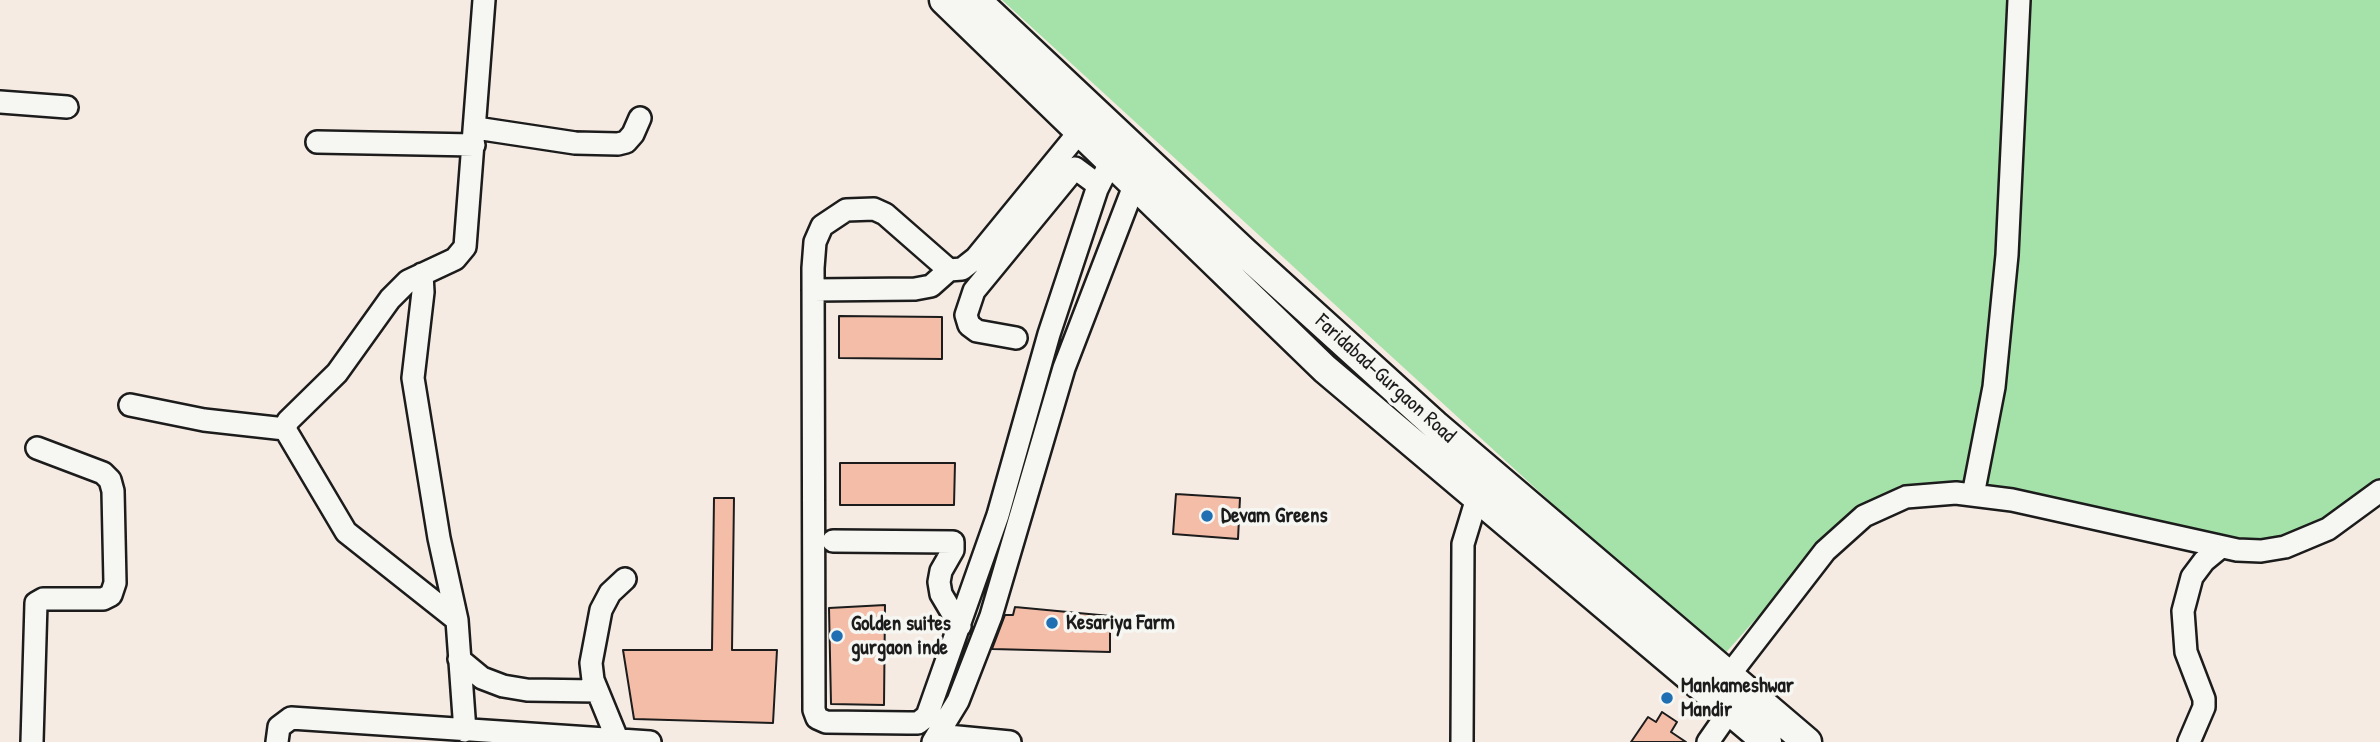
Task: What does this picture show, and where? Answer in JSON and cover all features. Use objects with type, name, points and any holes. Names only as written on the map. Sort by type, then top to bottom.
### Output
[{"type":"main road","name":"Faridabad-Gurgaon Road","points":[[944,0],[1080,131],[1104,174],[1134,186],[1325,369],[1477,498],[1807,742]]},
{"type":"main road","name":"Faridabad-Gurgaon Road","points":[[976,0],[1367,365],[1735,691],[1767,742]]},
{"type":"street","points":[[285,429],[288,421],[337,373],[390,299],[408,281],[456,259],[465,247],[484,0]]},
{"type":"street","points":[[1973,495],[1994,387],[2007,255],[2019,0]]},
{"type":"street","points":[[0,102],[67,107]]},
{"type":"street","points":[[317,142],[475,137],[611,145],[626,142],[640,118]]},
{"type":"street","points":[[813,290],[915,289],[931,286],[949,270],[962,269],[973,262],[1080,131]]},
{"type":"street","points":[[949,270],[885,214],[874,209],[846,210],[822,226],[815,243],[814,710],[817,718],[826,722],[918,723],[927,716],[998,515],[1049,334],[1104,174],[1075,168],[974,291],[966,315],[969,325],[977,331],[1016,338]]},
{"type":"street","points":[[1010,742],[935,738],[958,701],[991,616],[1064,368],[1134,186]]},
{"type":"street","points":[[422,274],[422,304],[413,363],[415,396],[457,620],[465,731]]},
{"type":"street","points":[[130,405],[204,420],[285,429]]},
{"type":"street","points":[[285,429],[346,532],[457,620]]},
{"type":"street","points":[[32,742],[36,603],[43,599],[103,599],[111,595],[115,583],[113,491],[110,480],[103,473],[37,448]]},
{"type":"street","points":[[1708,742],[1735,691],[1825,551],[1864,516],[1906,497],[1973,495],[2024,502],[2221,547],[2261,551],[2285,547],[2328,529],[2380,491]]},
{"type":"street","points":[[1456,742],[1462,742],[1463,544],[1477,498]]},
{"type":"street","points":[[833,541],[953,542],[953,550],[941,571],[939,582],[941,594],[960,626]]},
{"type":"street","points":[[2189,742],[2204,707],[2204,699],[2186,652],[2183,611],[2192,577],[2204,561],[2221,547]]},
{"type":"street","points":[[618,741],[597,691],[591,663],[600,610],[610,593],[625,579]]},
{"type":"street","points":[[459,659],[482,678],[503,686],[527,690],[597,691]]},
{"type":"street","points":[[278,742],[279,727],[292,718],[650,742]]},
{"type":"green space","points":[[1002,0],[2380,0],[2380,481],[2271,551],[1973,483],[1900,485],[1836,529],[1721,658]]},
{"type":"building","points":[[839,316],[942,317],[942,359],[839,358]]},
{"type":"building","points":[[840,463],[955,463],[954,505],[840,505]]},
{"type":"building","name":"Devam Greens","points":[[1176,494],[1240,498],[1238,539],[1173,534]]},
{"type":"building","points":[[714,498],[734,498],[732,650],[777,650],[773,723],[634,719],[623,650],[712,650]]},
{"type":"building","points":[[885,605],[884,705],[831,704],[829,608]]},
{"type":"building","name":"Kesariya Farm","points":[[1015,607],[1110,616],[1110,652],[992,649],[1005,615],[1013,615]]},
{"type":"building","points":[[1662,712],[1677,722],[1671,732],[1686,742],[1631,742],[1648,717],[1656,722]]},
{"type":"place","name":"Devam Greens","points":[[1207,516]]},
{"type":"place","name":"Kesariya Farm","points":[[1052,623]]},
{"type":"place","name":"Golden suites gurgaon inde","points":[[837,636]]},
{"type":"place","name":"Mankameshwar Mandir","points":[[1667,698]]}]
